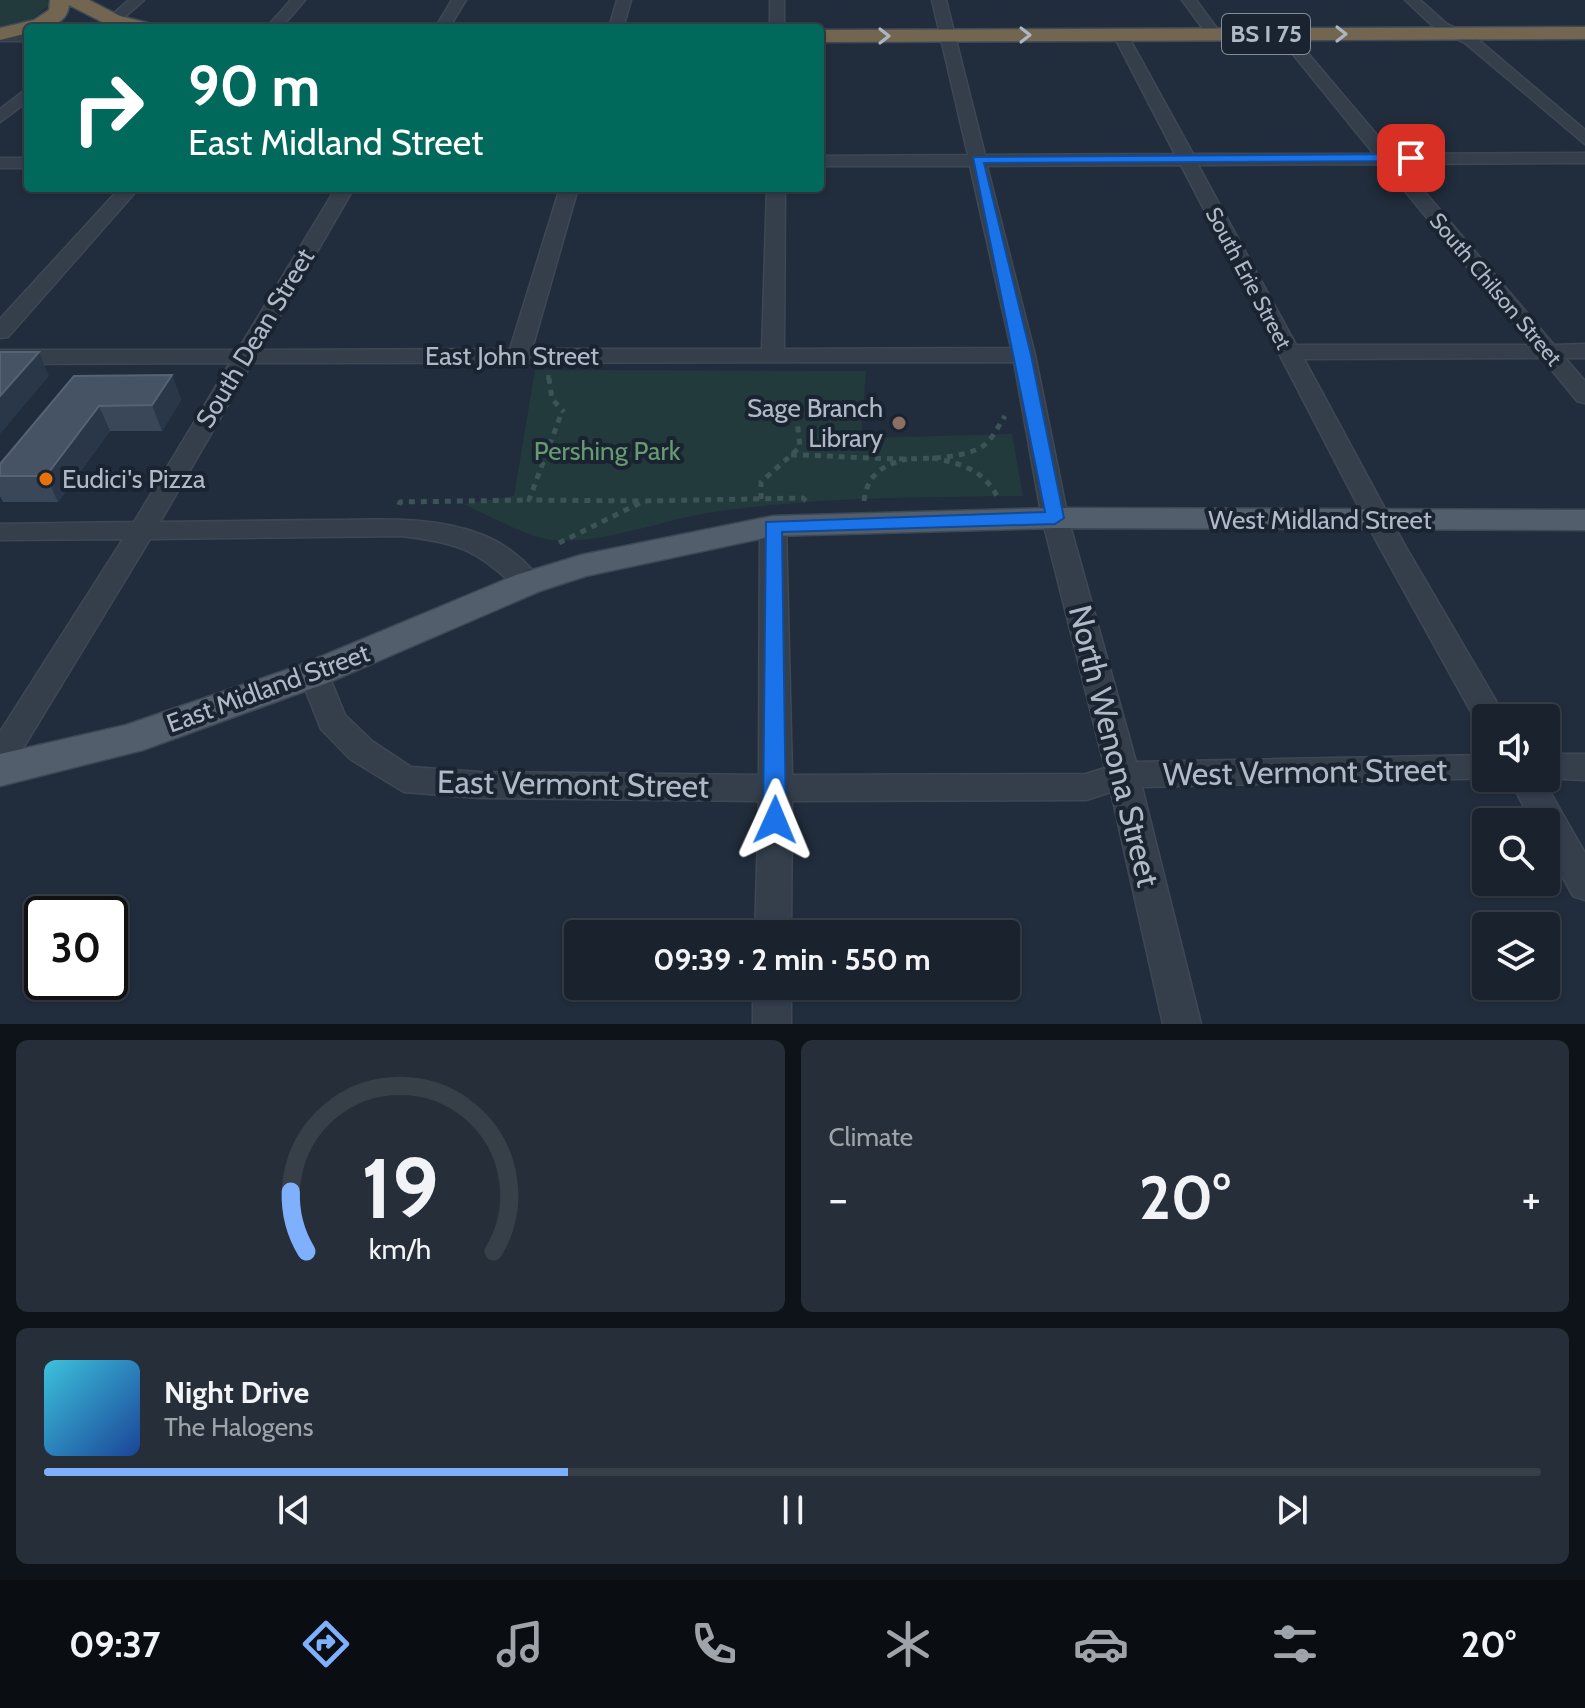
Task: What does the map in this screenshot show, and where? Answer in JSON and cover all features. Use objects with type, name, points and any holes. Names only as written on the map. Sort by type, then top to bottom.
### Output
[{"type":"highway","points":[[34,24],[59,12],[60,0]]},
{"type":"highway","points":[[74,0],[109,24]]},
{"type":"highway","points":[[0,35],[24,27]]},
{"type":"highway","name":"BS I 75","points":[[824,36],[1585,33]]},
{"type":"main road","name":"East Midland Street","points":[[0,770],[129,739],[314,674],[528,583],[767,513],[1055,518]]},
{"type":"main road","name":"West Midland Street","points":[[1055,518],[1585,520]]},
{"type":"street","points":[[109,24],[137,0]]},
{"type":"street","points":[[277,24],[298,0]]},
{"type":"street","points":[[444,24],[459,0]]},
{"type":"street","points":[[617,24],[624,0]]},
{"type":"street","points":[[777,0],[777,24]]},
{"type":"street","name":"North Wenona Street","points":[[939,0],[1024,355],[1055,518],[1123,775],[1182,1024]]},
{"type":"street","points":[[1189,0],[1214,34]]},
{"type":"street","points":[[1412,0],[1442,27],[1470,40],[1585,139]]},
{"type":"street","name":"South Erie Street","points":[[1120,34],[1379,521],[1482,704]]},
{"type":"street","name":"South Chilson Street","points":[[1284,34],[1585,396]]},
{"type":"street","points":[[0,35],[24,37]]},
{"type":"street","points":[[0,117],[24,96]]},
{"type":"street","points":[[824,161],[1585,158]]},
{"type":"street","points":[[0,163],[24,163]]},
{"type":"street","points":[[0,332],[126,192]]},
{"type":"street","name":"South Dean Street","points":[[0,759],[142,530],[343,192]]},
{"type":"street","points":[[519,357],[568,192]]},
{"type":"street","points":[[773,355],[776,192]]},
{"type":"street","points":[[1289,352],[1585,351]]},
{"type":"street","name":"East John Street","points":[[0,357],[1024,355]]},
{"type":"street","points":[[767,513],[775,788],[773,920]]},
{"type":"street","points":[[0,532],[401,528],[471,539],[496,550],[528,583]]},
{"type":"street","name":"East Vermont Street","points":[[314,674],[332,721],[361,750],[404,779],[480,785],[1086,787],[1123,775]]},
{"type":"street","points":[[1560,767],[1585,767]]},
{"type":"street","name":"West Vermont Street","points":[[1123,775],[1472,768]]},
{"type":"street","points":[[1533,792],[1585,885]]},
{"type":"street","points":[[772,1000],[772,1024]]},
{"type":"path","points":[[529,500],[562,415],[547,390],[549,371]]},
{"type":"path","points":[[864,501],[864,488],[878,468],[922,456],[978,449],[994,436],[1005,416]]},
{"type":"path","points":[[767,513],[761,482],[800,447],[797,420]]},
{"type":"path","points":[[791,455],[836,452],[922,456],[961,463],[980,473],[993,485],[998,499]]},
{"type":"path","points":[[399,505],[400,502],[529,500],[726,500],[767,513],[803,498],[808,503]]},
{"type":"path","points":[[726,500],[728,514]]},
{"type":"path","points":[[559,543],[644,501]]},
{"type":"green space","points":[[0,0],[47,0],[49,4],[27,21],[0,29]]},
{"type":"green space","name":"Pershing Park","points":[[535,370],[866,371],[861,438],[1012,434],[1023,496],[871,499],[758,506],[699,514],[595,538],[543,538],[463,504],[514,496]]},
{"type":"building","points":[[0,352],[39,352],[0,396]]},
{"type":"building","points":[[172,375],[152,405],[99,406],[46,476],[0,476],[0,464],[74,376]]},
{"type":"place","name":"Sage Branch Library","points":[[899,423]]},
{"type":"place","name":"Eudici's Pizza","points":[[46,479]]},
{"type":"route","points":[[775,820],[773,526],[1055,518],[1024,355],[977,159],[1411,158]]}]
